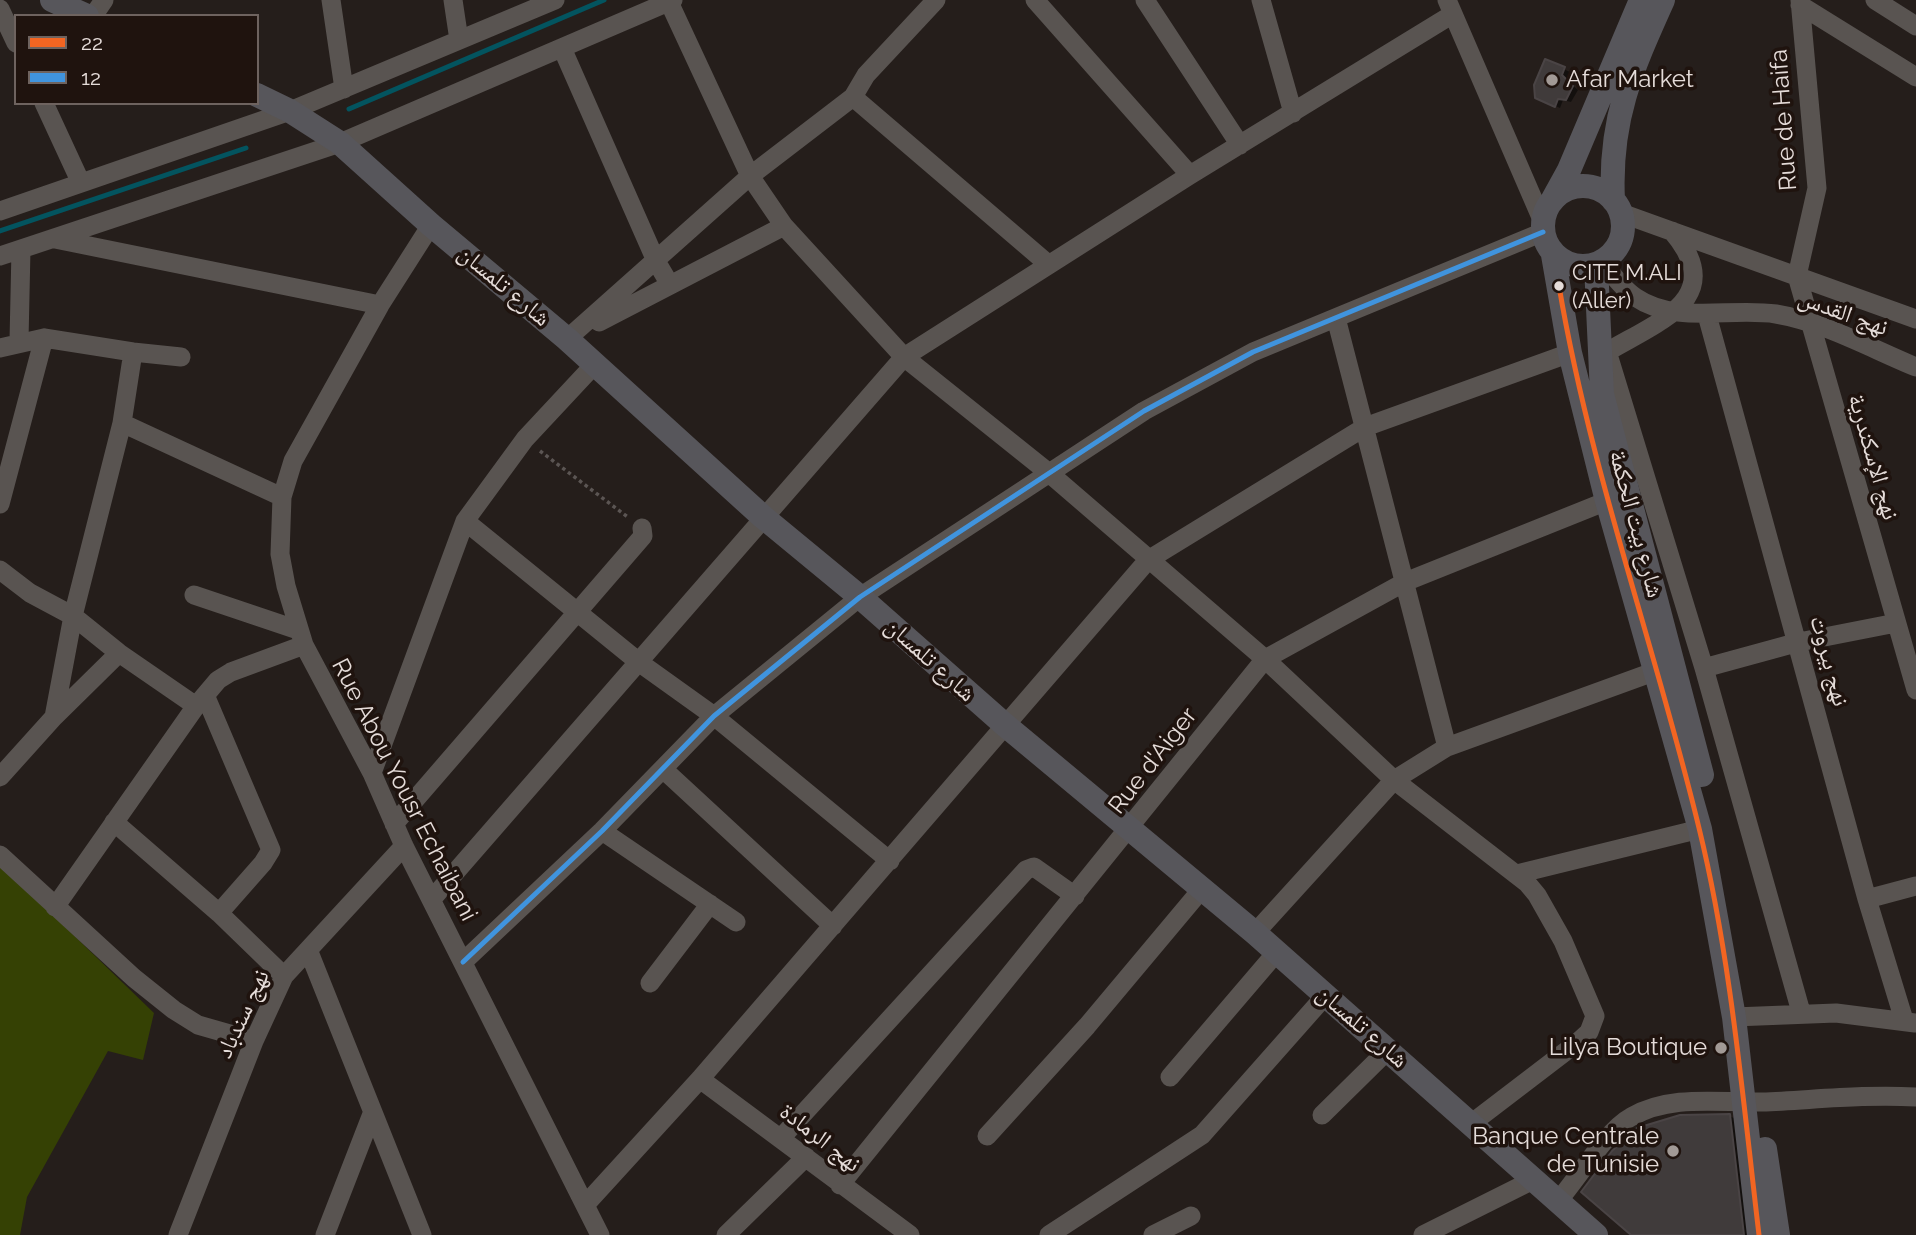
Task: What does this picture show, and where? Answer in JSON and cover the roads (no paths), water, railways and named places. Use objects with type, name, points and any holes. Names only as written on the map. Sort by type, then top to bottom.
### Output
[{"type":"main road","points":[[52,0],[83,14]]},
{"type":"main road","points":[[1543,227],[1641,0]]},
{"type":"main road","points":[[1553,254],[1566,263],[1581,267],[1599,263],[1616,250],[1623,232],[1617,206],[1612,148],[1617,120],[1635,67],[1663,0]]},
{"type":"main road","name":"شارع تلمسان","points":[[259,96],[290,111],[340,143],[431,225],[567,339],[763,517],[860,597],[1004,725],[1255,933],[1597,1235]]},
{"type":"main road","points":[[1553,199],[1577,187],[1590,187],[1617,206]]},
{"type":"main road","name":"شارع بيت الحكمة","points":[[1543,227],[1553,254],[1570,353],[1607,500],[1700,829],[1741,1016]]},
{"type":"main road","name":"شارع بيت الحكمة","points":[[1599,263],[1604,342],[1602,394],[1716,828],[1751,1101],[1759,1235]]},
{"type":"main road","name":"شارع بيت الحكمة","points":[[1751,1101],[1778,1235]]},
{"type":"street","points":[[331,0],[344,89]]},
{"type":"street","points":[[453,0],[459,40]]},
{"type":"street","points":[[0,211],[290,111],[555,0]]},
{"type":"street","points":[[567,339],[750,176],[853,97],[866,75],[936,0]]},
{"type":"street","points":[[1035,0],[1191,175]]},
{"type":"street","points":[[1145,0],[1240,145]]},
{"type":"street","points":[[1261,0],[1293,113]]},
{"type":"street","points":[[1875,0],[1916,26]]},
{"type":"street","points":[[0,257],[340,143],[671,1],[750,176],[785,226],[904,357],[1049,473],[1265,659],[1394,780],[1517,874],[1537,895],[1556,929],[1595,1016],[1589,1032],[1578,1042],[1472,1122]]},
{"type":"street","points":[[1800,3],[1916,77]]},
{"type":"street","name":"Rue de Haifa","points":[[1797,276],[1817,188],[1800,3]]},
{"type":"street","points":[[432,900],[904,357],[1048,264],[1293,113],[1450,7],[1543,227],[1253,352],[1168,398],[860,597],[713,716],[602,831],[463,962]]},
{"type":"street","points":[[0,9],[14,39]]},
{"type":"street","points":[[562,47],[656,261],[669,284]]},
{"type":"street","points":[[853,97],[1048,264]]},
{"type":"street","points":[[45,105],[81,183]]},
{"type":"street","name":"نهج القدس","points":[[1617,206],[1671,230],[1916,319]]},
{"type":"street","name":"Rue Abou Yousr Echaibani","points":[[431,225],[380,305],[293,461],[282,497],[280,554],[301,638],[372,773],[404,846],[600,1235]]},
{"type":"street","points":[[567,339],[785,226]]},
{"type":"street","points":[[1671,230],[1689,253],[1695,270],[1691,293],[1676,312],[1604,342],[1704,668],[1801,1012]]},
{"type":"street","points":[[55,239],[380,305]]},
{"type":"street","points":[[21,249],[9,345],[44,338],[181,357]]},
{"type":"street","name":"نهج القدس","points":[[1599,263],[1633,296],[1645,303],[1676,312],[1776,314],[1808,323],[1916,367]]},
{"type":"street","name":"نهج الإسكندرية","points":[[1797,276],[1808,323],[1916,690]]},
{"type":"street","name":"نهج بيروت","points":[[1707,314],[1867,899],[1910,1021]]},
{"type":"street","points":[[1336,317],[1447,747]]},
{"type":"street","points":[[0,505],[8,448],[44,338]]},
{"type":"street","points":[[54,717],[73,616],[122,423],[133,352]]},
{"type":"street","points":[[585,1205],[700,1079],[1148,560],[1366,427],[1570,353]]},
{"type":"street","points":[[372,773],[465,521],[524,439],[595,364]]},
{"type":"street","points":[[122,423],[282,497]]},
{"type":"street","name":"Rue d'Aiger","points":[[840,1185],[1265,659],[1405,582],[1607,500]]},
{"type":"street","points":[[465,521],[640,663],[713,716],[890,861]]},
{"type":"street","points":[[394,824],[643,536],[642,528]]},
{"type":"street","points":[[0,570],[30,593],[73,616],[119,653],[201,700],[271,850],[263,863],[219,913]]},
{"type":"street","points":[[194,595],[301,638]]},
{"type":"street","points":[[1704,668],[1798,642],[1896,623]]},
{"type":"street","points":[[55,906],[201,700],[231,672],[301,638]]},
{"type":"street","points":[[0,777],[54,717],[119,653]]},
{"type":"street","points":[[1255,933],[1394,780],[1447,747],[1656,671]]},
{"type":"street","points":[[663,769],[833,926]]},
{"type":"street","points":[[114,822],[219,913],[284,976]]},
{"type":"street","points":[[1517,874],[1700,829]]},
{"type":"street","points":[[602,831],[736,922]]},
{"type":"street","name":"نهج سندباد","points":[[180,1234],[254,1041],[284,976],[404,846]]},
{"type":"street","points":[[0,855],[174,1010],[198,1025],[254,1041]]},
{"type":"street","points":[[781,1138],[1026,870],[1034,867],[1043,871],[1075,896]]},
{"type":"street","points":[[1867,899],[1916,886]]},
{"type":"street","points":[[987,1136],[1087,1026],[1201,890]]},
{"type":"street","points":[[650,983],[710,904]]},
{"type":"street","points":[[309,952],[422,1235]]},
{"type":"street","points":[[1170,1077],[1276,953]]},
{"type":"street","points":[[1049,1235],[1076,1220],[1202,1135],[1325,996]]},
{"type":"street","points":[[1741,1016],[1801,1012],[1910,1021]]},
{"type":"street","points":[[1322,1115],[1388,1050]]},
{"type":"street","name":"نهج الرمادة","points":[[700,1079],[910,1235]]},
{"type":"street","points":[[1558,1201],[1617,1128],[1631,1117],[1673,1104],[1916,1097]]},
{"type":"street","points":[[325,1235],[372,1114]]},
{"type":"street","points":[[726,1235],[806,1157]]},
{"type":"street","points":[[1423,1235],[1533,1180]]},
{"type":"street","points":[[1153,1235],[1191,1216]]},
{"type":"waterway","points":[[349,109],[604,0]]},
{"type":"waterway","points":[[0,231],[246,148]]},
{"type":"place","name":"Afar Market","points":[[1552,80]]},
{"type":"place","name":"CITE M.ALI (Aller)","points":[[1559,286]]},
{"type":"place","name":"Lilya Boutique","points":[[1721,1048]]},
{"type":"place","name":"Banque Centrale de Tunisie","points":[[1673,1151]]}]
